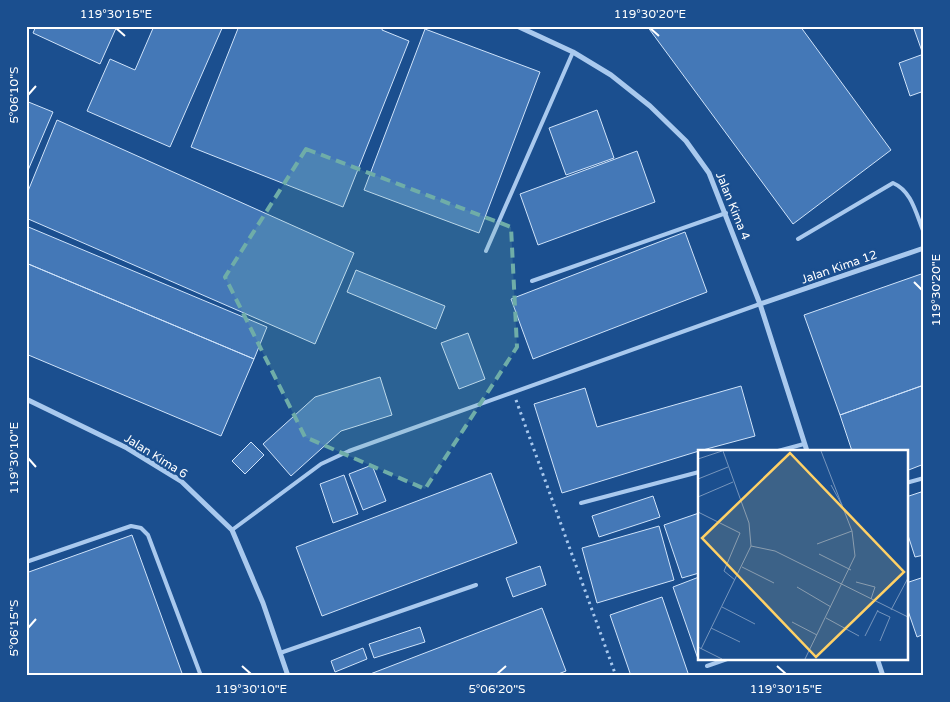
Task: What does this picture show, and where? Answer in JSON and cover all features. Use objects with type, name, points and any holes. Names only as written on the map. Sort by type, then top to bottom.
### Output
[{"type":"street","name":"Jalan Kima 4","points":[[517,26],[573,52],[619,81],[650,106],[686,141],[709,173],[726,212],[760,304],[806,450]]},
{"type":"street","name":"Jalan Kima 12","points":[[760,304],[924,248]]},
{"type":"street","name":"Jalan Kima 6","points":[[26,399],[127,448],[181,481],[232,530],[288,676]]},
{"type":"street","points":[[878,660],[883,676]]},
{"type":"lane","points":[[486,251],[573,52]]},
{"type":"lane","points":[[798,240],[892,182],[901,186],[908,194],[924,233]]},
{"type":"lane","points":[[532,281],[726,212]]},
{"type":"lane","points":[[232,530],[321,464],[349,451],[760,304]]},
{"type":"lane","points":[[782,450],[804,444]]},
{"type":"lane","points":[[582,503],[698,472]]},
{"type":"lane","points":[[908,482],[924,478]]},
{"type":"lane","points":[[26,562],[131,526],[141,528],[148,535],[201,676]]},
{"type":"lane","points":[[280,653],[476,585]]},
{"type":"lane","points":[[707,666],[724,660]]},
{"type":"path","points":[[514,392],[616,676]]},
{"type":"highlighted area","points":[[306,149],[511,227],[517,347],[425,489],[305,437],[225,277]]},
{"type":"building","points":[[36,26],[117,26],[100,64],[33,33]]},
{"type":"building","points":[[154,26],[223,26],[170,147],[87,111],[110,59],[135,70]]},
{"type":"building","points":[[239,26],[383,26],[382,30],[409,41],[343,207],[191,147]]},
{"type":"building","points":[[647,26],[800,26],[891,150],[793,224]]},
{"type":"building","points":[[913,26],[924,26],[924,57]]},
{"type":"building","points":[[425,29],[540,72],[479,233],[364,190]]},
{"type":"building","points":[[921,55],[924,64],[924,91],[910,96],[899,63]]},
{"type":"building","points":[[26,101],[53,112],[26,175]]},
{"type":"building","points":[[597,110],[614,158],[566,175],[549,128]]},
{"type":"building","points":[[57,120],[354,253],[315,344],[26,218],[26,196]]},
{"type":"building","points":[[637,151],[655,202],[538,245],[520,194]]},
{"type":"building","points":[[26,226],[267,327],[254,359],[26,263]]},
{"type":"building","points":[[685,232],[707,292],[533,359],[511,299]]},
{"type":"building","points":[[26,263],[254,359],[221,436],[26,354]]},
{"type":"building","points":[[356,270],[445,306],[436,329],[347,292]]},
{"type":"building","points":[[924,273],[924,385],[840,415],[804,315]]},
{"type":"building","points":[[468,333],[485,379],[459,389],[441,343]]},
{"type":"building","points":[[380,377],[392,415],[341,431],[291,476],[263,444],[315,397]]},
{"type":"building","points":[[924,385],[924,464],[908,470],[908,450],[852,450],[840,415]]},
{"type":"building","points":[[741,386],[755,436],[698,450],[562,493],[534,404],[585,388],[597,427]]},
{"type":"building","points":[[251,442],[264,455],[245,474],[232,461]]},
{"type":"building","points":[[372,465],[386,501],[363,510],[349,474]]},
{"type":"building","points":[[491,473],[517,543],[322,616],[296,547]]},
{"type":"building","points":[[344,475],[358,514],[333,523],[320,484]]},
{"type":"building","points":[[924,491],[924,555],[915,557],[908,535],[908,496]]},
{"type":"building","points":[[653,496],[660,517],[599,537],[592,516]]},
{"type":"building","points":[[698,513],[698,573],[682,578],[664,525]]},
{"type":"building","points":[[659,526],[674,580],[597,603],[582,548]]},
{"type":"building","points":[[132,535],[183,676],[26,676],[26,573]]},
{"type":"building","points":[[540,566],[546,585],[513,597],[506,578]]},
{"type":"building","points":[[698,577],[698,659],[673,587]]},
{"type":"building","points":[[924,577],[924,634],[917,637],[908,611],[908,582]]},
{"type":"building","points":[[662,597],[689,676],[631,676],[610,615]]},
{"type":"building","points":[[542,608],[566,671],[553,676],[365,676]]},
{"type":"building","points":[[420,627],[425,642],[374,658],[369,644]]},
{"type":"building","points":[[363,648],[367,659],[335,672],[331,661]]}]
